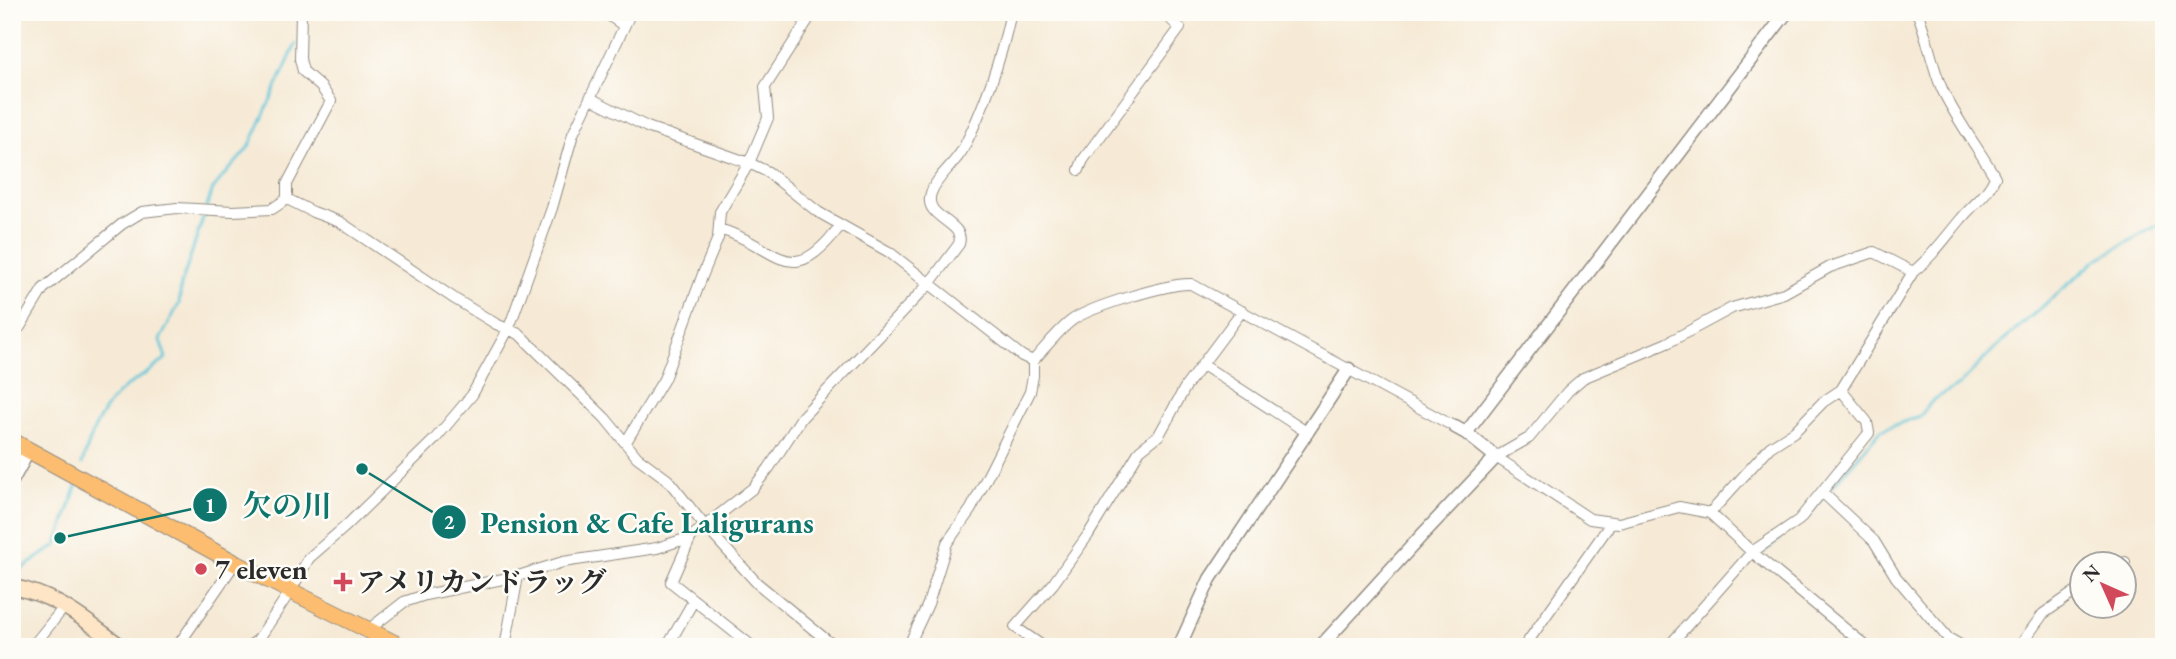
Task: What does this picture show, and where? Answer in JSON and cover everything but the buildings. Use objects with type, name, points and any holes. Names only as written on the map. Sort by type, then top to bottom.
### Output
[{"type":"highway","points":[[12,440],[235,563],[402,647]]},
{"type":"main road","points":[[12,587],[36,591],[65,606],[122,647]]},
{"type":"street","points":[[287,200],[287,184],[331,101],[321,87],[303,71],[300,59],[301,12]]},
{"type":"street","points":[[604,12],[623,25]]},
{"type":"street","points":[[248,647],[258,640],[309,558],[346,526],[453,420],[472,395],[509,328],[552,208],[573,134],[631,12]]},
{"type":"street","points":[[625,442],[664,379],[718,238],[720,212],[749,163],[768,118],[765,87],[813,12]]},
{"type":"street","points":[[753,647],[671,582],[691,537],[753,488],[802,417],[929,284],[959,244],[961,237],[958,232],[932,210],[929,204],[930,194],[961,152],[970,132],[1002,53],[1011,12]]},
{"type":"street","points":[[1079,170],[1083,160],[1180,27],[1163,12]]},
{"type":"street","points":[[1460,430],[1787,12]]},
{"type":"street","points":[[1710,513],[1770,447],[1794,431],[1823,402],[1841,390],[1913,272],[1925,263],[1962,217],[1990,190],[1995,177],[1943,92],[1932,63],[1927,34],[1917,12]]},
{"type":"street","points":[[590,98],[647,127],[768,172],[818,212],[889,251],[1022,356],[1033,361]]},
{"type":"street","points":[[12,332],[20,327],[43,289],[122,224],[142,212],[151,209],[208,211],[272,208],[287,200]]},
{"type":"street","points":[[287,200],[340,222],[455,299],[496,324],[519,334],[605,418],[637,457],[668,480],[704,525],[757,583],[835,647]]},
{"type":"street","points":[[719,229],[733,233],[787,261],[798,262],[810,258],[826,245],[840,226]]},
{"type":"street","points":[[1320,647],[1349,612],[1496,457],[1529,439],[1568,391],[1583,379],[1667,343],[1732,307],[1784,293],[1830,267],[1874,252],[1913,272]]},
{"type":"street","points":[[908,647],[928,604],[947,543],[971,509],[1030,392],[1034,376],[1033,361],[1071,320],[1086,312],[1172,286],[1191,284],[1460,430],[1590,519],[1611,523],[1631,521],[1679,507],[1710,513],[1752,552],[1867,647]]},
{"type":"street","points":[[1044,647],[1015,627],[1053,584],[1088,535],[1140,450],[1159,435],[1186,387],[1242,312]]},
{"type":"street","points":[[1203,365],[1308,433]]},
{"type":"street","points":[[1180,647],[1210,579],[1349,369]]},
{"type":"street","points":[[1668,647],[1752,552],[1799,520],[1869,433],[1867,422],[1841,390]]},
{"type":"street","points":[[12,481],[29,450]]},
{"type":"street","points":[[1822,492],[1874,541],[1896,578],[1948,638],[1964,647]]},
{"type":"street","points":[[1524,647],[1611,523]]},
{"type":"street","points":[[368,630],[404,602],[425,595],[518,576],[564,562],[657,548],[691,537]]},
{"type":"street","points":[[177,647],[235,563]]},
{"type":"street","points":[[505,647],[518,576]]},
{"type":"street","points":[[2019,647],[2043,614],[2068,596]]},
{"type":"street","points":[[667,647],[694,600]]},
{"type":"street","points":[[32,647],[65,606]]},
{"type":"waterway","points":[[82,464],[93,432],[109,403],[166,358],[160,340],[179,304],[181,285],[212,191],[250,145],[296,44]]},
{"type":"waterway","points":[[1831,488],[1881,430],[1920,416],[1933,400],[1959,385],[1998,345],[2095,261],[2164,221]]},
{"type":"waterway","points":[[20,570],[57,545],[77,485]]},
{"type":"waterway","points":[[1805,520],[1822,499]]},
{"type":"waterway","points":[[1763,552],[1780,539]]},
{"type":"place","name":"Pension & Cafe Laligurans","points":[[362,469]]},
{"type":"place","name":"欠の川","points":[[60,538]]},
{"type":"place","name":"7 eleven","points":[[201,569]]},
{"type":"place","name":"アメリカンドラッグ","points":[[343,582]]}]
